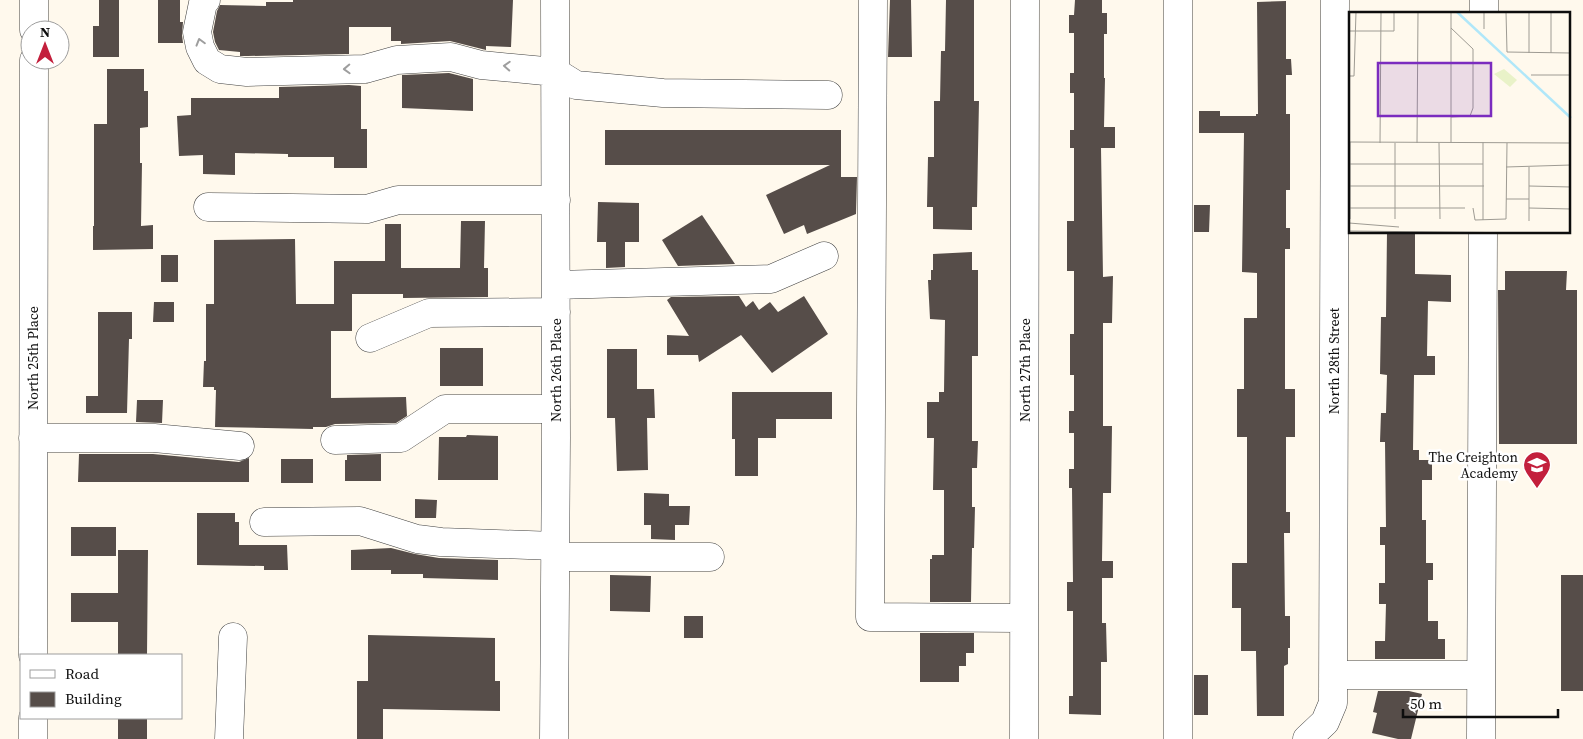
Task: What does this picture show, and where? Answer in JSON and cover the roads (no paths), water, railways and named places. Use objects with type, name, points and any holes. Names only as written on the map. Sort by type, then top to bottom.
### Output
[{"type":"street","points":[[34,0],[34,20]]},
{"type":"street","points":[[206,0],[203,3],[197,32],[200,47],[207,61],[220,69],[247,72],[365,69],[397,60],[451,57],[482,65],[555,72],[576,86],[663,93],[828,96]]},
{"type":"street","name":"North 26th Place","points":[[554,739],[556,409],[555,0]]},
{"type":"street","points":[[874,0],[870,617],[1024,618]]},
{"type":"street","name":"North 27th Place","points":[[1024,739],[1025,0]]},
{"type":"street","points":[[1178,0],[1178,739]]},
{"type":"street","name":"North 28th Street","points":[[1316,730],[1333,703],[1335,0]]},
{"type":"street","name":"North 25th Place","points":[[33,654],[34,70]]},
{"type":"street","points":[[208,207],[367,209],[398,200],[556,200]]},
{"type":"street","points":[[1480,739],[1483,234]]},
{"type":"street","points":[[556,285],[772,280],[824,256]]},
{"type":"street","points":[[370,338],[429,313],[556,312]]},
{"type":"street","points":[[335,440],[401,438],[445,409],[556,409]]},
{"type":"street","points":[[33,438],[154,438],[240,446]]},
{"type":"street","points":[[264,522],[360,521],[408,536],[441,542],[555,551],[710,557]]},
{"type":"street","points":[[229,739],[233,637]]},
{"type":"street","points":[[1333,675],[1481,675]]},
{"type":"street","points":[[32,739],[33,719]]},
{"type":"place","name":"The Creighton Academy","points":[[1537,489]]}]
